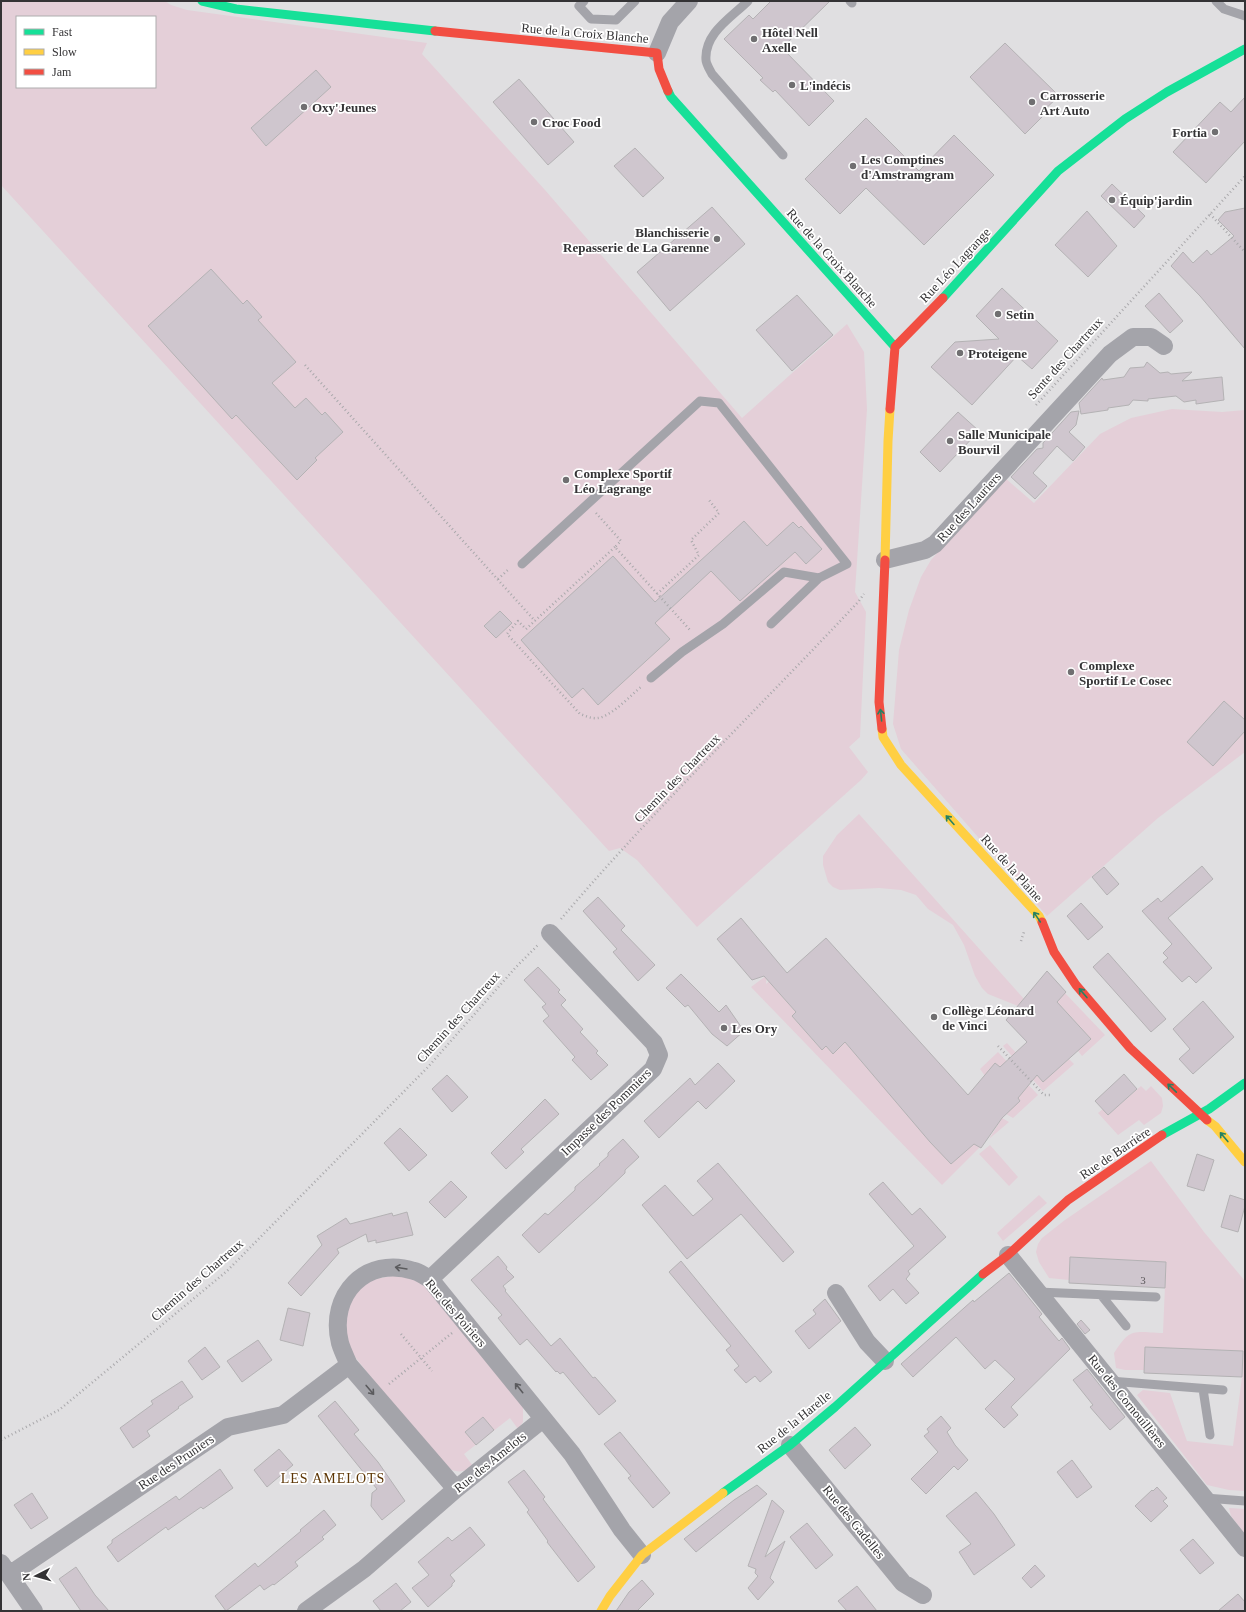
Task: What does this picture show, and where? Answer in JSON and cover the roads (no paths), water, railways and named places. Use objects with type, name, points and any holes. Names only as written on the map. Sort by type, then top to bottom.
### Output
[{"type":"street","name":"Rue de la Croix Blanche","points":[[202,1],[236,9],[657,53],[658,69],[671,97],[895,347]]},
{"type":"street","points":[[657,53],[670,22],[689,1]]},
{"type":"street","name":"Rue Léo Lagrange","points":[[895,347],[938,304],[1058,171],[1125,119],[1167,92],[1245,49]]},
{"type":"street","name":"Rue des Lauriers","points":[[886,560],[925,550],[935,544],[1110,354],[1133,337],[1151,336],[1164,346]]},
{"type":"street","points":[[886,560],[888,441],[895,347]]},
{"type":"street","name":"Rue de la Plaine","points":[[886,560],[879,702],[883,737],[901,765],[1039,916],[1054,952],[1076,985],[1130,1048],[1200,1115],[1215,1126],[1245,1162]]},
{"type":"street","name":"Impasse des Pommiers","points":[[430,1279],[653,1068],[659,1055],[654,1043],[550,933]]},
{"type":"street","name":"Rue de Barrière","points":[[1008,1255],[1068,1200],[1166,1133],[1200,1115],[1245,1083]]},
{"type":"street","name":"Rue des Cornouillères","points":[[1008,1255],[1245,1548]]},
{"type":"street","name":"Rue de la Harelle","points":[[601,1611],[610,1596],[642,1555],[727,1490],[790,1445],[985,1272],[1008,1255]]},
{"type":"street","name":"Rue des Poiriers","points":[[456,1489],[349,1365],[340,1342],[338,1322],[342,1300],[356,1281],[370,1270],[392,1267],[415,1271],[430,1279],[543,1418]]},
{"type":"street","points":[[836,1293],[867,1342],[885,1361]]},
{"type":"street","name":"Rue des Pruniers","points":[[5,1569],[228,1427],[283,1415],[349,1365]]},
{"type":"street","points":[[543,1418],[572,1454],[622,1530],[642,1555]]},
{"type":"street","name":"Rue des Amelots","points":[[306,1611],[364,1568],[456,1489],[543,1418]]},
{"type":"street","name":"Rue des Gadelles","points":[[790,1445],[904,1583],[922,1595]]},
{"type":"street","points":[[5,1569],[34,1611]]},
{"type":"lane","points":[[584,1],[579,6],[591,19],[616,20],[635,1]]},
{"type":"lane","points":[[1216,1],[1224,8],[1245,16]]},
{"type":"lane","points":[[747,2],[719,27],[708,45],[706,60],[712,74],[783,155]]},
{"type":"lane","points":[[522,564],[700,401],[719,403],[847,564],[819,578],[771,624]]},
{"type":"lane","points":[[651,678],[682,652],[723,624],[784,572],[819,578]]},
{"type":"lane","points":[[1038,1292],[1156,1297]]},
{"type":"lane","points":[[1101,1295],[1126,1326]]},
{"type":"lane","points":[[1109,1380],[1223,1390]]},
{"type":"lane","points":[[1203,1389],[1210,1435]]},
{"type":"lane","points":[[1204,1498],[1245,1501]]},
{"type":"place","name":"Hôtel Nell Axelle","points":[[754,39]]},
{"type":"place","name":"L'indécis","points":[[792,85]]},
{"type":"place","name":"Carrosserie Art Auto","points":[[1032,102]]},
{"type":"place","name":"Oxy'Jeunes","points":[[304,107]]},
{"type":"place","name":"Croc Food","points":[[534,122]]},
{"type":"place","name":"Fortia","points":[[1215,132]]},
{"type":"place","name":"Les Comptines d'Amstramgram","points":[[853,166]]},
{"type":"place","name":"Équip'jardin","points":[[1112,200]]},
{"type":"place","name":"Blanchisserie Repasserie de La Garenne","points":[[717,239]]},
{"type":"place","name":"Setin","points":[[998,314]]},
{"type":"place","name":"Proteigene","points":[[960,353]]},
{"type":"place","name":"Salle Municipale Bourvil","points":[[950,441]]},
{"type":"place","name":"Complexe Sportif Léo Lagrange","points":[[566,480]]},
{"type":"place","name":"Complexe Sportif Le Cosec","points":[[1071,672]]},
{"type":"place","name":"Collège Léonard de Vinci","points":[[934,1017]]},
{"type":"place","name":"Les Ory","points":[[724,1028]]},
{"type":"district","name":"LES AMELOTS","points":[[333,1478]]}]
